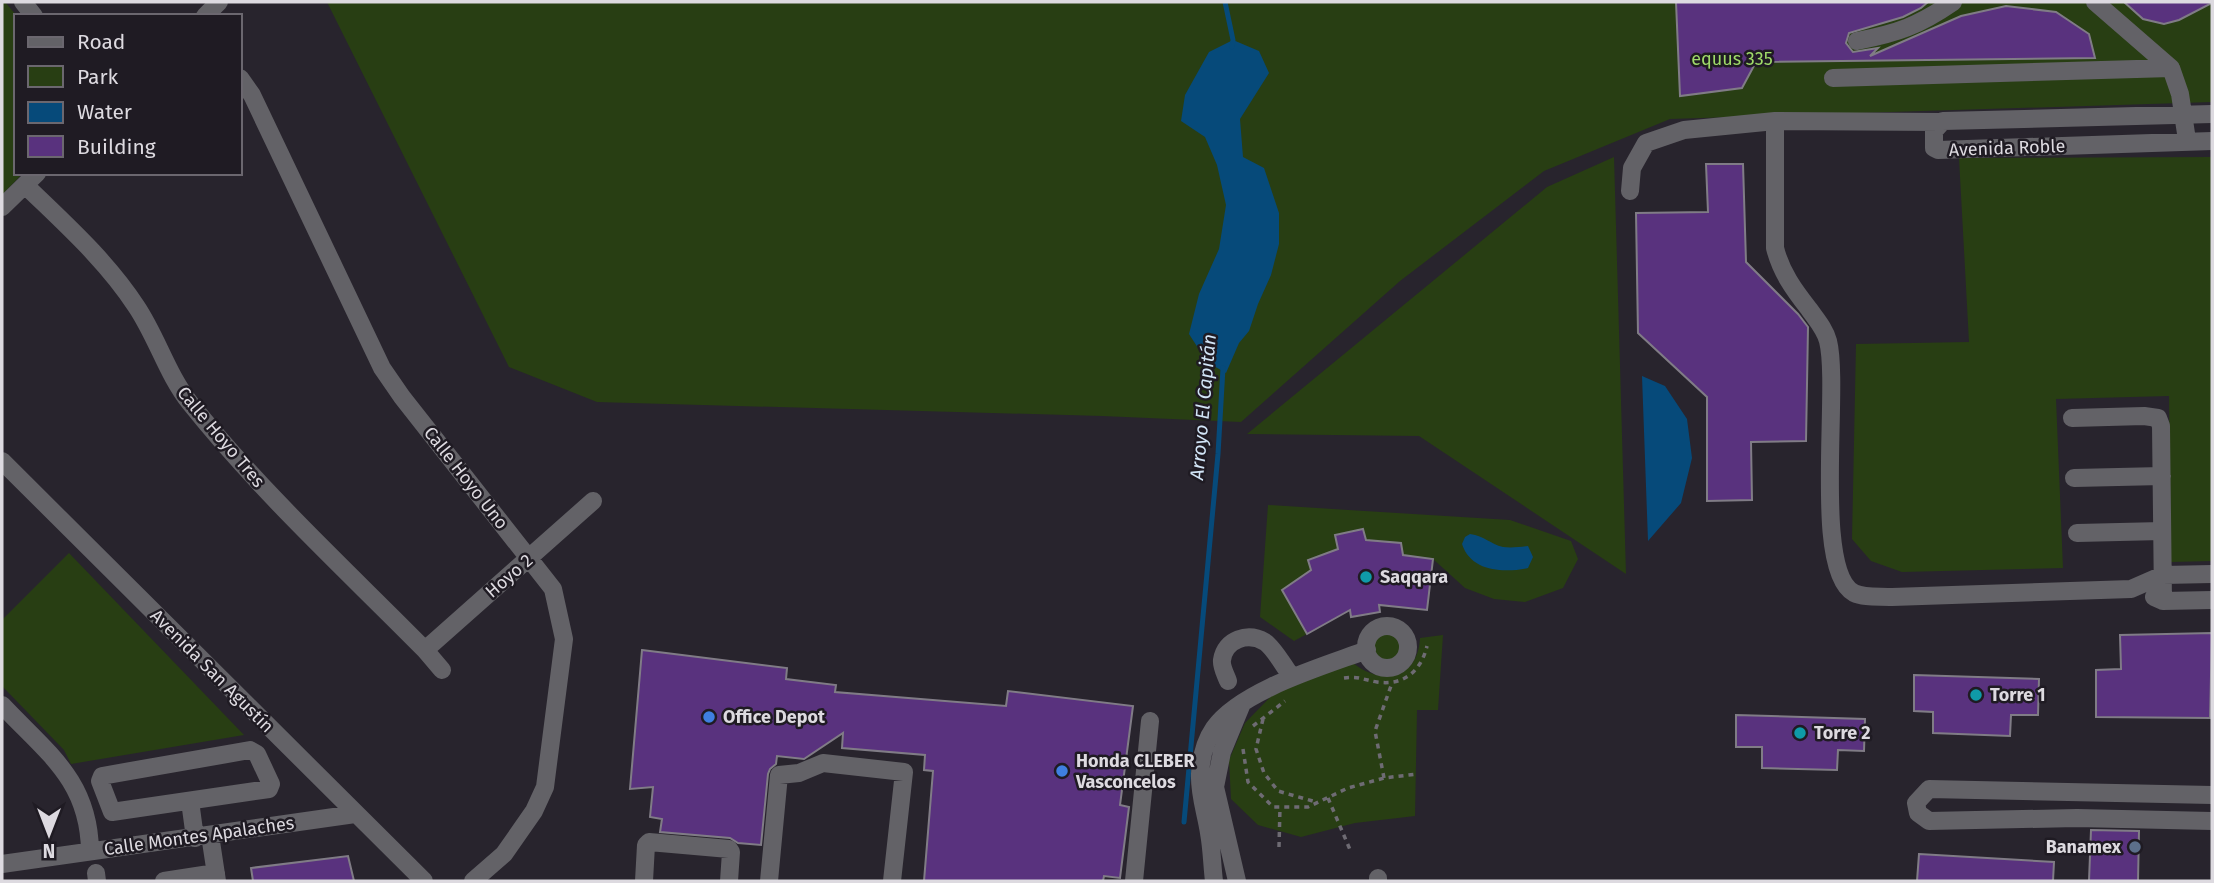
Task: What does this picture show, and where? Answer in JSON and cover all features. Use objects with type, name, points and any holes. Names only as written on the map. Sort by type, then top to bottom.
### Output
[{"type":"street","points":[[1857,41],[1899,33],[1932,17],[1953,2]]},
{"type":"street","points":[[2095,2],[2171,68],[2180,94],[2187,141]]},
{"type":"street","points":[[1833,78],[2171,68]]},
{"type":"street","name":"Calle Hoyo Uno","points":[[242,81],[252,95],[382,368],[553,589],[564,639],[545,787],[534,811],[504,854],[473,881]]},
{"type":"street","name":"Avenida Roble","points":[[2212,114],[1941,122],[1934,131],[1934,148],[1938,150],[2212,141]]},
{"type":"street","points":[[2064,117],[2066,145]]},
{"type":"street","points":[[1630,191],[1632,168],[1646,143],[1684,130],[1774,121],[1941,122]]},
{"type":"street","points":[[1774,121],[1775,248],[1782,270],[1824,330],[1829,347],[1832,547],[1843,581],[1853,593],[1892,597],[2131,589],[2163,575],[2212,574]]},
{"type":"street","points":[[2,207],[31,179]]},
{"type":"street","name":"Calle Hoyo Tres","points":[[31,179],[125,288],[139,309],[182,393],[255,480],[442,670]]},
{"type":"street","points":[[2072,418],[2144,415],[2158,418],[2161,426],[2163,601]]},
{"type":"street","name":"Avenida San Agustín","points":[[2,461],[424,881]]},
{"type":"street","points":[[2074,478],[2162,476]]},
{"type":"street","name":"Hoyo 2","points":[[425,650],[593,501]]},
{"type":"street","points":[[2077,533],[2162,531]]},
{"type":"street","points":[[2131,589],[2163,601],[2212,600]]},
{"type":"street","points":[[1228,681],[1221,663],[1225,651],[1233,641],[1246,637],[1266,643],[1292,677]]},
{"type":"street","points":[[1213,881],[1210,834],[1200,788],[1202,759],[1207,740],[1215,727],[1243,702],[1292,677],[1367,650]]},
{"type":"street","points":[[1237,881],[1215,787],[1226,741],[1243,702]]},
{"type":"street","points":[[2,705],[70,778],[89,826],[90,851]]},
{"type":"street","points":[[1134,881],[1150,721]]},
{"type":"street","points":[[250,750],[257,754],[271,783],[269,789],[190,801],[112,812],[100,779],[102,776],[250,750]]},
{"type":"street","points":[[769,881],[778,776],[799,773],[825,763],[901,769],[904,772],[892,881]]},
{"type":"street","points":[[2212,795],[1929,789],[1916,803],[1918,813],[1929,821],[2094,818],[2212,821]]},
{"type":"street","points":[[2019,790],[2020,819]]},
{"type":"street","points":[[2094,792],[2094,818]]},
{"type":"street","points":[[2127,819],[2128,793]]},
{"type":"street","points":[[164,881],[216,877],[190,801]]},
{"type":"street","name":"Calle Montes Apalaches","points":[[2,864],[355,814]]},
{"type":"street","points":[[644,881],[646,845],[649,842],[729,849],[732,852],[729,881]]},
{"type":"path","points":[[1344,678],[1359,676],[1375,682],[1392,683],[1414,673],[1424,660],[1427,646]]},
{"type":"path","points":[[1384,778],[1375,731],[1392,683]]},
{"type":"path","points":[[1247,735],[1253,726],[1276,707],[1295,696]]},
{"type":"path","points":[[1264,718],[1256,749],[1264,773],[1278,791],[1318,803]]},
{"type":"path","points":[[1242,744],[1248,782],[1273,807],[1308,807],[1348,788],[1384,778],[1417,774]]},
{"type":"path","points":[[1328,798],[1350,852]]},
{"type":"path","points":[[1279,847],[1280,807]]},
{"type":"green space","points":[[2,2],[5,2],[15,14],[14,175],[21,175],[2,195]]},
{"type":"green space","name":"equus 335","points":[[327,2],[2212,2],[2212,102],[1670,119],[1544,171],[1400,281],[1241,422],[597,402],[509,367]]},
{"type":"green space","points":[[1614,157],[1626,574],[1419,436],[1247,434],[1547,187]]},
{"type":"green space","points":[[2212,157],[2212,561],[2171,562],[2169,396],[2056,399],[2063,568],[1902,572],[1871,561],[1852,539],[1856,344],[1969,342],[1959,158]]},
{"type":"green space","points":[[1268,505],[1510,520],[1571,541],[1578,559],[1563,588],[1525,602],[1494,599],[1465,588],[1433,559],[1403,555],[1401,543],[1366,540],[1363,529],[1335,535],[1338,549],[1308,560],[1311,570],[1283,590],[1307,634],[1294,641],[1260,617]]},
{"type":"green space","points":[[69,553],[244,735],[71,764],[64,750],[2,686],[2,620]]},
{"type":"green space","points":[[1387,632],[1393,633],[1401,641],[1401,653],[1393,661],[1387,662],[1381,661],[1373,653],[1372,647],[1373,641],[1381,633]]},
{"type":"green space","points":[[1443,635],[1438,710],[1417,710],[1415,816],[1355,823],[1301,837],[1258,825],[1231,799],[1229,760],[1245,723],[1278,689],[1353,663],[1375,675],[1397,674],[1406,670],[1413,662],[1420,638]]},
{"type":"water","points":[[1233,40],[1259,51],[1269,73],[1240,119],[1243,157],[1264,168],[1279,213],[1279,244],[1271,275],[1249,331],[1239,343],[1226,373],[1207,362],[1189,334],[1199,294],[1219,249],[1226,205],[1217,165],[1205,137],[1181,121],[1185,95],[1209,52]]},
{"type":"water","points":[[1642,376],[1665,386],[1687,419],[1692,458],[1681,503],[1648,541]]},
{"type":"water","points":[[1470,534],[1503,547],[1528,546],[1533,557],[1528,568],[1499,570],[1481,565],[1466,553],[1462,544]]},
{"type":"building","points":[[1676,2],[1928,2],[1903,17],[1849,33],[1846,43],[1853,52],[1878,48],[1870,56],[1961,16],[2006,6],[2056,12],[2089,34],[2095,58],[1756,62],[1742,88],[1680,96]]},
{"type":"building","points":[[2124,2],[2212,3],[2179,20],[2164,24],[2143,19]]},
{"type":"building","points":[[1706,164],[1743,164],[1746,262],[1808,327],[1806,441],[1751,442],[1752,500],[1707,501],[1707,397],[1638,333],[1636,213],[1708,212]]},
{"type":"building","name":"Saqqara","points":[[1363,529],[1366,540],[1401,543],[1403,555],[1433,559],[1427,610],[1379,605],[1380,612],[1351,617],[1350,610],[1307,634],[1282,590],[1311,570],[1308,560],[1338,549],[1335,535]]},
{"type":"building","points":[[2212,633],[2210,718],[2096,717],[2096,670],[2121,669],[2120,635]]},
{"type":"building","points":[[642,650],[787,668],[786,679],[836,685],[835,692],[1006,706],[1008,691],[1133,706],[1120,805],[1129,807],[1120,878],[1104,876],[1103,881],[924,881],[933,771],[924,770],[925,755],[842,748],[843,733],[804,759],[777,756],[776,764],[768,774],[761,845],[738,843],[730,838],[660,832],[662,819],[650,817],[653,787],[630,789]]},
{"type":"building","name":"Torre 1","points":[[1914,675],[2039,679],[2038,715],[2011,715],[2010,736],[1933,733],[1933,712],[1914,711]]},
{"type":"building","name":"Torre 2","points":[[1736,715],[1865,719],[1864,751],[1838,750],[1837,770],[1762,768],[1762,747],[1736,747]]},
{"type":"building","points":[[2091,830],[2139,831],[2138,881],[2089,881]]},
{"type":"building","points":[[1919,854],[2054,862],[2053,881],[1917,881]]},
{"type":"building","points":[[348,856],[354,881],[253,881],[251,868]]},
{"type":"waterway","name":"Arroyo El Capitán","points":[[1225,2],[1232,47]]},
{"type":"waterway","name":"Arroyo El Capitán","points":[[1184,822],[1218,454],[1223,368]]},
{"type":"place","name":"Saqqara","points":[[1366,577]]},
{"type":"place","name":"Torre 1","points":[[1976,695]]},
{"type":"place","name":"Office Depot","points":[[709,717]]},
{"type":"place","name":"Torre 2","points":[[1800,733]]},
{"type":"place","name":"Honda CLEBER Vasconcelos","points":[[1062,771]]},
{"type":"place","name":"Banamex","points":[[2135,847]]}]
